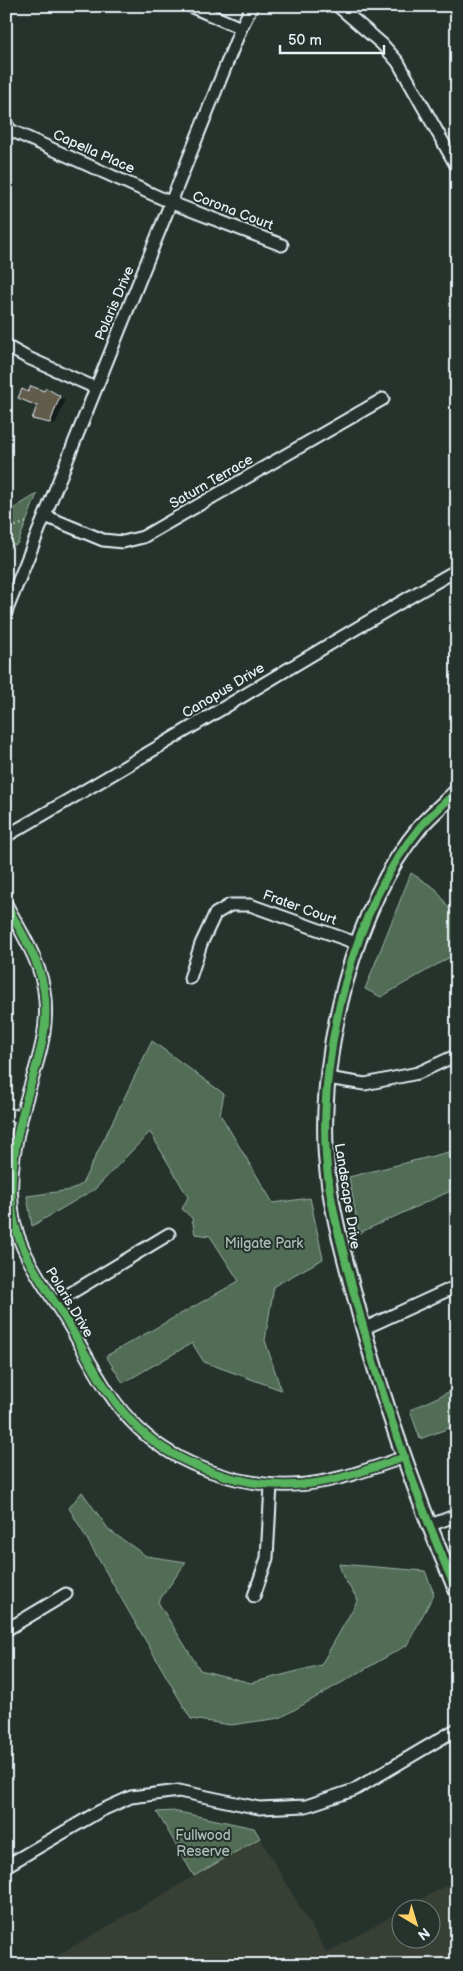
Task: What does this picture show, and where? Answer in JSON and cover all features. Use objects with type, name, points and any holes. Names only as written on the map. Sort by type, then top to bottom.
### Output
[{"type":"street","points":[[190,6],[241,28]]},
{"type":"street","name":"Polaris Drive","points":[[6,612],[241,28],[252,6]]},
{"type":"street","points":[[338,6],[382,44],[398,62],[457,167]]},
{"type":"street","name":"Capella Place","points":[[6,123],[10,130],[172,203]]},
{"type":"street","name":"Corona Court","points":[[172,203],[282,245]]},
{"type":"street","points":[[6,346],[26,357],[96,388]]},
{"type":"street","name":"Saturn Terrace","points":[[45,516],[103,540],[123,542],[142,537],[383,400]]},
{"type":"street","name":"Canopus Drive","points":[[6,836],[87,790],[332,641],[457,570]]},
{"type":"street","name":"Landscape Drive","points":[[457,791],[420,827],[395,864],[386,878],[356,943],[343,990],[327,1078],[326,1156],[338,1232],[363,1329],[428,1526],[457,1592]]},
{"type":"street","name":"Polaris Drive","points":[[6,904],[34,955],[46,998],[44,1040],[21,1117],[13,1166],[13,1215],[26,1254],[109,1393],[139,1429],[178,1457],[223,1476],[271,1485],[294,1485],[340,1478],[405,1457]]},
{"type":"street","name":"Frater Court","points":[[190,978],[201,944],[214,914],[230,905],[250,905],[356,943]]},
{"type":"street","points":[[327,1078],[365,1084],[418,1073],[457,1055]]},
{"type":"street","points":[[6,1114],[21,1117]]},
{"type":"street","points":[[56,1302],[169,1234]]},
{"type":"street","points":[[363,1329],[457,1286]]},
{"type":"street","points":[[254,1596],[267,1558],[271,1485]]},
{"type":"street","points":[[428,1526],[457,1515]]},
{"type":"street","points":[[6,1630],[66,1594]]},
{"type":"street","points":[[6,1866],[100,1811],[131,1797],[179,1791],[259,1808],[306,1806],[354,1790],[457,1729]]},
{"type":"path","points":[[6,529],[45,516]]},
{"type":"shaded area","points":[[260,1838],[327,1953],[390,1917],[390,1948],[440,1948],[440,1898],[424,1898],[457,1880],[457,1965],[41,1965]]},
{"type":"green space","points":[[37,494],[18,543],[6,550],[6,513]]},
{"type":"green space","points":[[411,873],[436,889],[457,920],[457,953],[381,997],[365,989]]},
{"type":"green space","name":"Milgate Park","points":[[152,1041],[224,1094],[220,1114],[273,1203],[310,1198],[323,1259],[274,1286],[265,1340],[281,1390],[204,1362],[192,1343],[123,1383],[106,1356],[239,1281],[210,1236],[195,1234],[192,1218],[182,1209],[188,1197],[150,1132],[95,1189],[32,1226],[27,1196],[71,1190],[82,1184]]},
{"type":"green space","points":[[457,1150],[457,1188],[359,1233],[349,1177]]},
{"type":"green space","points":[[457,1388],[457,1425],[420,1439],[410,1410]]},
{"type":"green space","points":[[82,1492],[109,1530],[146,1556],[186,1562],[158,1602],[200,1670],[251,1683],[321,1665],[358,1600],[343,1577],[339,1564],[425,1571],[434,1594],[407,1645],[280,1718],[231,1725],[191,1719],[69,1508]]},
{"type":"green space","name":"Fullwood Reserve","points":[[174,1811],[254,1828],[260,1838],[194,1876],[157,1812]]},
{"type":"building","points":[[31,386],[44,391],[46,388],[60,396],[50,423],[32,419],[37,406],[18,398],[22,389],[28,392]]},
{"type":"cycle path","points":[[457,791],[420,827],[396,860],[376,898],[359,940],[345,983],[328,1073],[325,1116],[326,1156],[333,1205],[363,1325],[398,1441],[426,1517],[457,1592]]},
{"type":"cycle path","points":[[6,904],[36,962],[43,986],[46,1014],[42,1044],[22,1116],[15,1153],[12,1203],[16,1230],[21,1244],[44,1286],[69,1325],[100,1380],[118,1406],[139,1429],[154,1442],[172,1453],[210,1471],[252,1482],[273,1485],[321,1482],[350,1475],[405,1457]]}]
